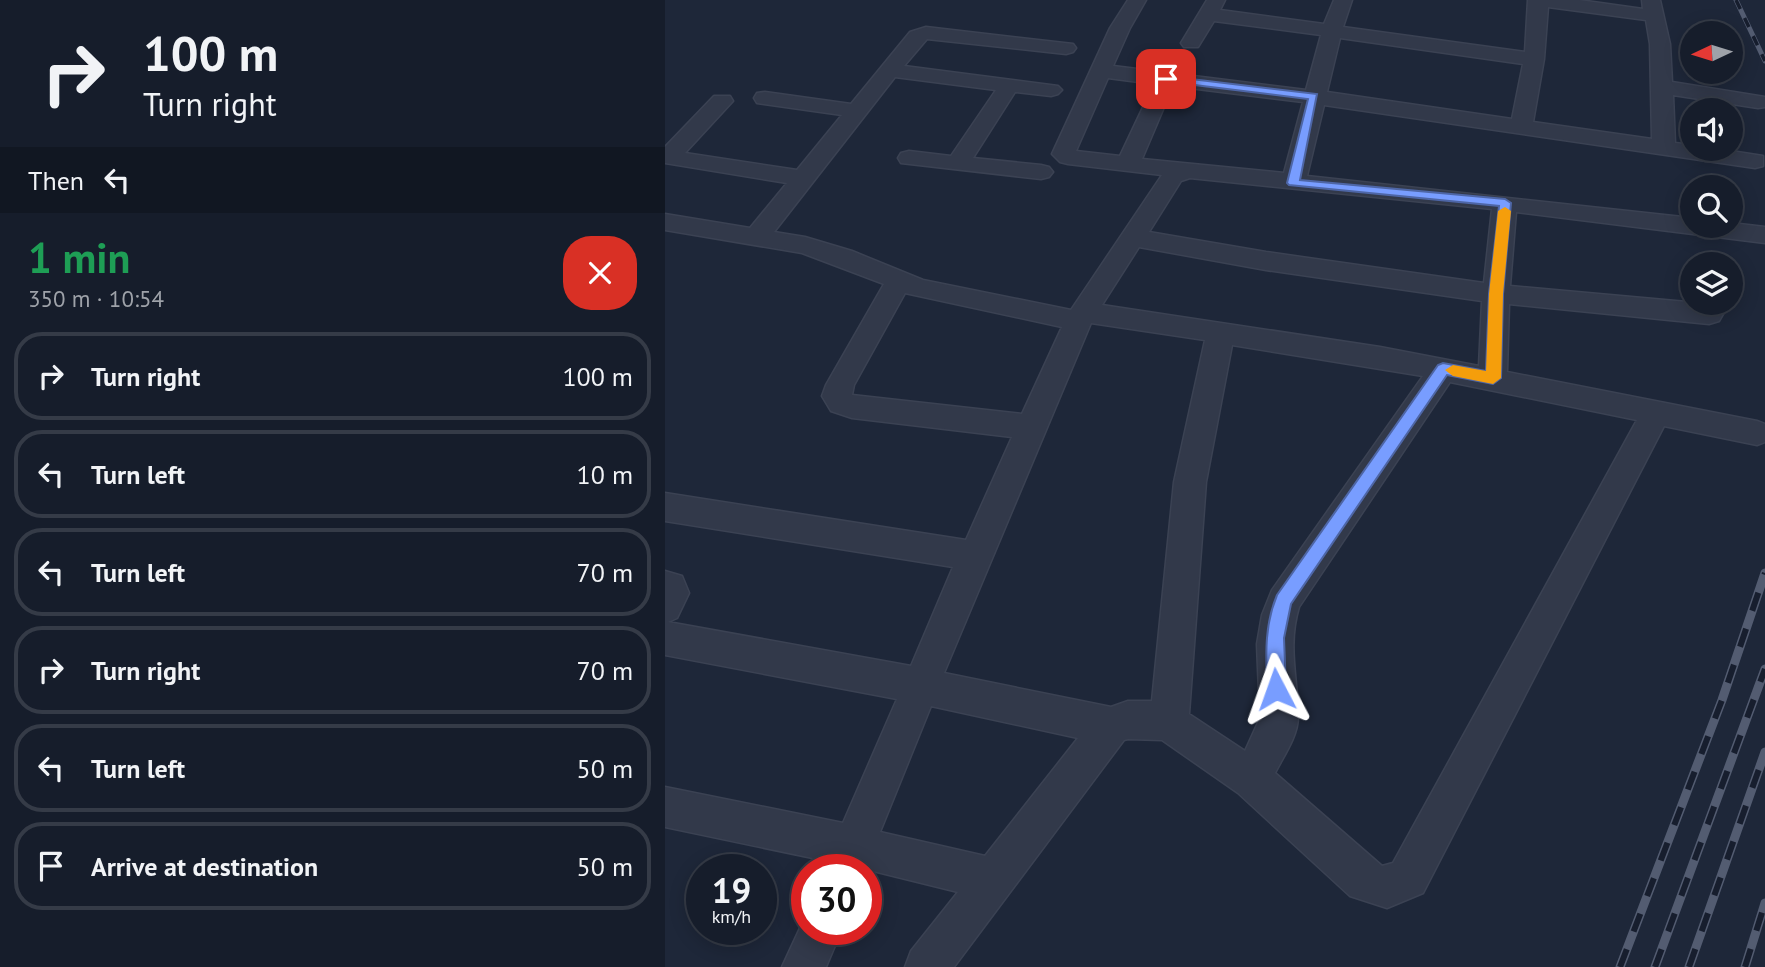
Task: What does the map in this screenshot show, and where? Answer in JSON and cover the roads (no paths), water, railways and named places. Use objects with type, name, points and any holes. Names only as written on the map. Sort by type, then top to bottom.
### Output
[{"type":"street","points":[[1137,0],[1119,28],[1063,154],[1188,171],[1505,203],[1765,235]]},
{"type":"street","points":[[1252,19],[1262,0]]},
{"type":"street","points":[[1293,183],[1332,29],[1343,0]]},
{"type":"street","points":[[1521,127],[1534,59],[1538,0],[1653,8],[1663,87],[1664,148]]},
{"type":"street","points":[[1191,43],[1212,7],[1252,19],[1534,59]]},
{"type":"street","points":[[756,237],[887,70],[917,36],[926,33],[1066,48]]},
{"type":"street","points":[[887,70],[1051,90]]},
{"type":"street","points":[[1102,71],[1314,97],[1755,161]]},
{"type":"street","points":[[1128,164],[1166,79]]},
{"type":"street","points":[[958,163],[1009,85]]},
{"type":"street","points":[[1663,87],[1758,102]]},
{"type":"street","points":[[765,98],[856,111]]},
{"type":"street","points":[[722,101],[668,157],[803,178]]},
{"type":"street","points":[[909,158],[1041,172]]},
{"type":"street","points":[[851,854],[975,556],[1081,317],[1173,176],[1188,171]]},
{"type":"street","points":[[1493,378],[1496,294],[1505,203]]},
{"type":"street","points":[[665,222],[821,249],[899,281],[937,293],[1081,317],[1221,332],[1443,369],[1757,433]]},
{"type":"street","points":[[1135,238],[1266,261],[1496,294],[1680,311]]},
{"type":"street","points":[[899,281],[841,385],[837,396],[841,403],[852,407],[1031,427]]},
{"type":"street","points":[[1169,723],[1190,482],[1221,332]]},
{"type":"street","points":[[1252,779],[1277,727],[1274,651],[1277,619],[1284,601],[1443,369]]},
{"type":"street","points":[[665,638],[921,686],[1111,726],[1128,720],[1147,719],[1169,723],[1252,779],[1365,881],[1385,889],[1395,887],[1408,877],[1657,411]]},
{"type":"street","points":[[665,507],[975,556]]},
{"type":"street","points":[[665,586],[670,587],[672,593],[665,607]]},
{"type":"street","points":[[927,967],[1111,726]]},
{"type":"street","points":[[665,807],[835,854]]},
{"type":"street","points":[[882,863],[996,880]]},
{"type":"street","points":[[804,967],[813,945]]},
{"type":"railway","points":[[1736,0],[1765,61]]},
{"type":"railway","points":[[1620,967],[1722,700],[1765,573]]},
{"type":"railway","points":[[1655,967],[1765,669]]},
{"type":"railway","points":[[1689,967],[1765,752]]},
{"type":"railway","points":[[1745,967],[1765,903]]}]
